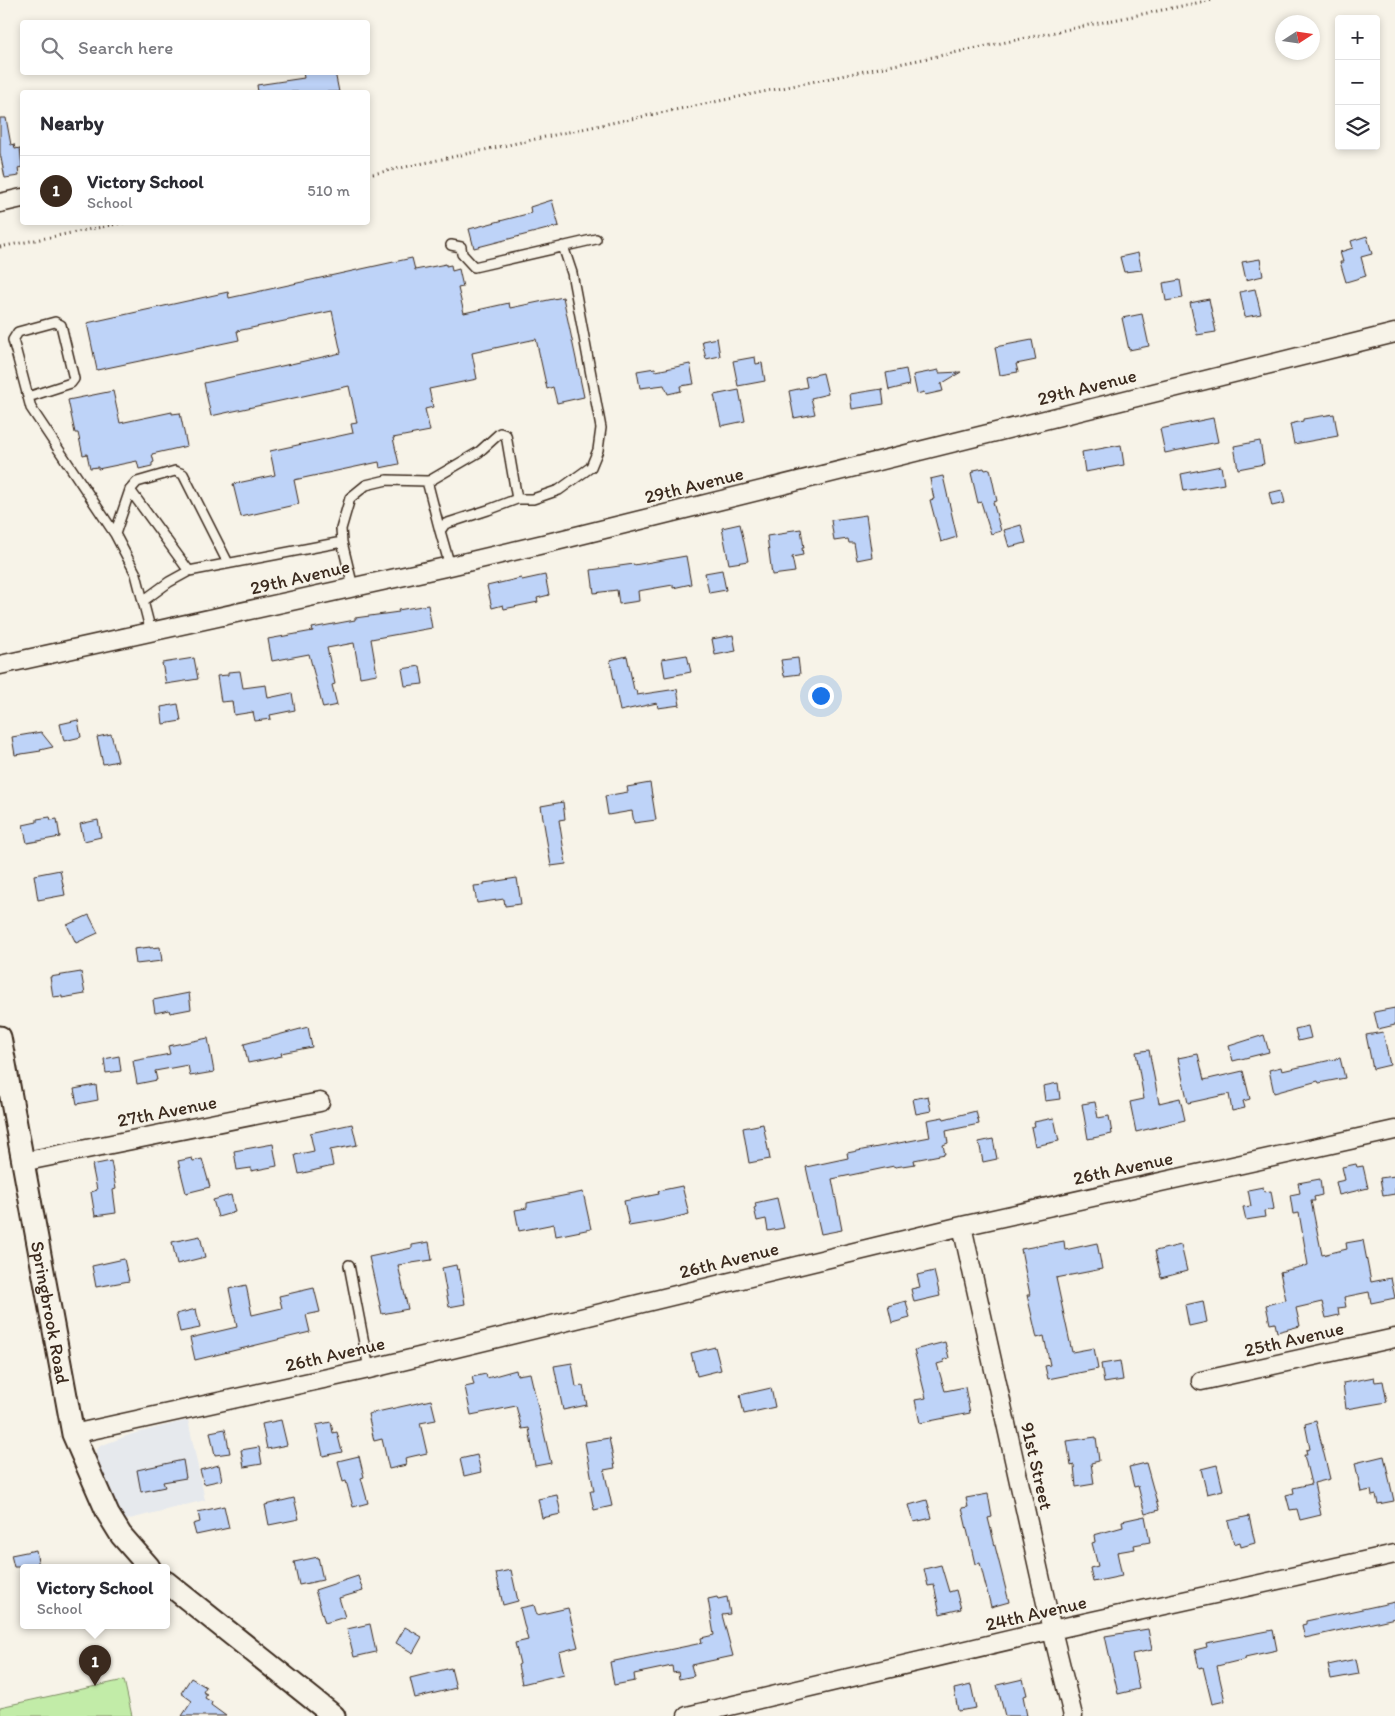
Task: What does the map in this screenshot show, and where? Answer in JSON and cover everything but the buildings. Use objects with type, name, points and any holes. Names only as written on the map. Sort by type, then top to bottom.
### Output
[{"type":"street","points":[[0,203],[20,198]]},
{"type":"street","name":"29th Avenue","points":[[0,665],[450,566],[1395,333]]},
{"type":"street","name":"Springbrook Road","points":[[0,1037],[73,1434],[108,1514],[121,1535],[146,1564]]},
{"type":"street","name":"27th Avenue","points":[[22,1162],[320,1102]]},
{"type":"street","name":"26th Avenue","points":[[73,1434],[369,1369],[962,1226],[1395,1130]]},
{"type":"street","name":"91st Street","points":[[962,1226],[1073,1716]]},
{"type":"street","name":"25th Avenue","points":[[1201,1381],[1395,1338]]},
{"type":"street","name":"24th Avenue","points":[[687,1716],[1052,1630],[1395,1554]]},
{"type":"street","points":[[170,1585],[334,1716]]},
{"type":"lane","points":[[451,245],[460,247],[462,254],[474,267],[596,239]]},
{"type":"lane","points":[[440,531],[445,524],[517,499],[533,499],[558,490],[591,467],[599,443],[601,428],[572,272],[563,246]]},
{"type":"lane","points":[[28,397],[71,383],[74,379],[61,325],[55,322],[18,332],[14,337],[28,397],[31,408],[115,534],[136,574],[151,632]]},
{"type":"lane","points":[[353,587],[342,542],[341,529],[350,498],[366,485],[386,480],[427,481],[479,452],[498,434],[503,433],[506,436],[517,499]]},
{"type":"lane","points":[[115,534],[130,490],[137,482],[175,470],[183,474],[228,563]]},
{"type":"lane","points":[[427,481],[450,566]]},
{"type":"lane","points":[[130,490],[189,572]]},
{"type":"lane","points":[[143,601],[169,582],[189,572],[342,542]]},
{"type":"lane","points":[[349,1265],[369,1369]]},
{"type":"path","points":[[370,175],[1211,0]]},
{"type":"path","points":[[0,247],[112,225]]},
{"type":"shaded area","points":[[188,1420],[205,1500],[126,1520],[116,1507],[96,1463],[96,1451],[100,1446],[132,1434]]},
{"type":"green space","points":[[124,1680],[132,1716],[0,1716],[0,1707]]},
{"type":"place","name":"Victory School","points":[[95,1686]]}]
